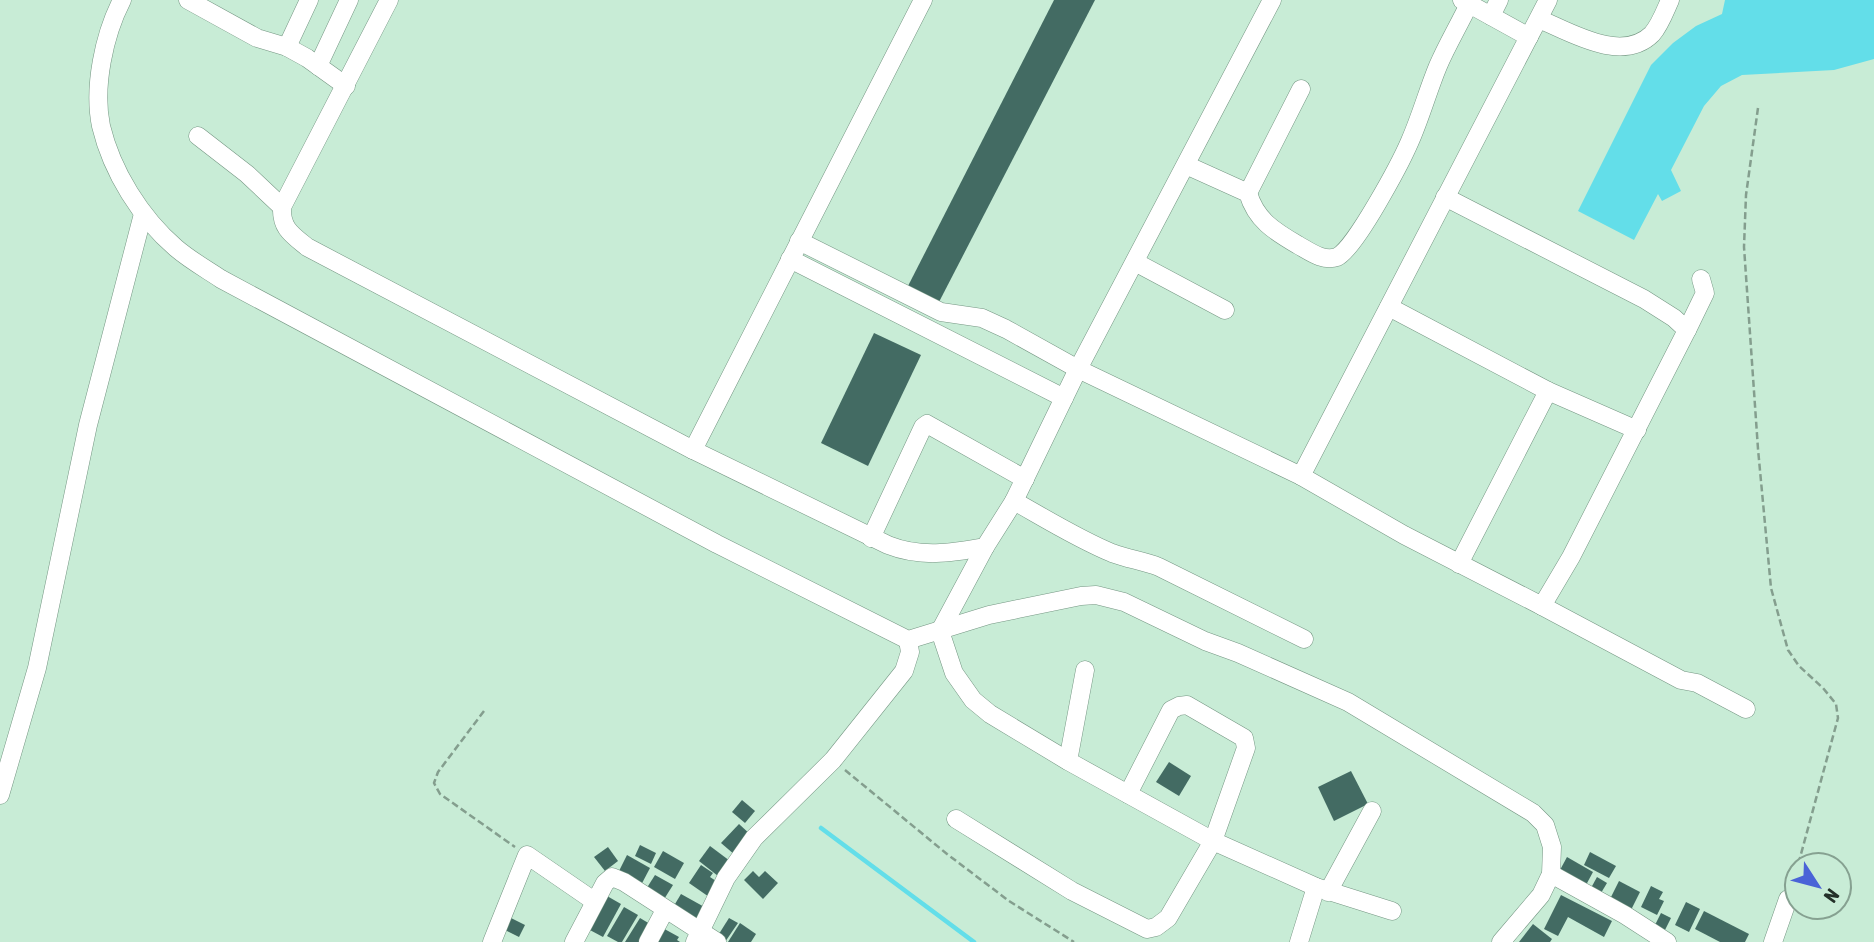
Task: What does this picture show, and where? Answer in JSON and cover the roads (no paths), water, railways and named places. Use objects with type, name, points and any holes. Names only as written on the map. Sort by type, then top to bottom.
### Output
[{"type":"street","points":[[122,0],[108,36],[99,75],[101,124],[113,162],[143,214],[177,249],[221,279],[717,544],[908,640],[989,615],[1096,595],[1124,602],[1205,641],[1348,702],[1533,813],[1545,825],[1552,847],[1551,874],[1541,895],[1507,940]]},
{"type":"street","points":[[188,0],[257,38],[287,47],[346,86]]},
{"type":"street","points":[[287,47],[309,0]]},
{"type":"street","points":[[318,66],[349,0]]},
{"type":"street","points":[[389,0],[282,207],[281,220],[289,231],[307,247],[693,450],[872,538],[905,552],[919,554],[941,554],[985,547]]},
{"type":"street","points":[[693,450],[923,0]]},
{"type":"street","points":[[1272,0],[1078,369],[1014,501],[985,547],[940,631],[954,673],[973,699],[990,714],[1068,761],[1213,841],[1322,889],[1392,911]]},
{"type":"street","points":[[1301,475],[1548,0]]},
{"type":"street","points":[[1539,19],[1586,38],[1615,46],[1634,45],[1654,33],[1670,0]]},
{"type":"street","points":[[1301,89],[1248,193],[1252,208],[1262,220],[1320,257],[1335,258],[1345,251],[1385,188],[1410,141],[1465,2],[1495,8],[1529,37]]},
{"type":"street","points":[[198,136],[247,174],[282,207]]},
{"type":"street","points":[[1186,165],[1248,193]]},
{"type":"street","points":[[1446,197],[1644,299],[1674,318],[1687,330]]},
{"type":"street","points":[[0,795],[37,668],[88,425],[143,214]]},
{"type":"street","points":[[799,241],[941,312],[982,318],[1006,328],[1078,369],[1301,475],[1335,497],[1459,564],[1681,680],[1697,683],[1746,709]]},
{"type":"street","points":[[790,259],[1064,398]]},
{"type":"street","points":[[1135,262],[1225,310]]},
{"type":"street","points":[[1542,607],[1572,557],[1705,293],[1701,279]]},
{"type":"street","points":[[1389,307],[1548,391],[1637,430]]},
{"type":"street","points":[[1459,564],[1548,391]]},
{"type":"street","points":[[872,538],[923,427],[927,424],[1025,479]]},
{"type":"street","points":[[1014,501],[1089,543],[1128,559],[1159,567],[1304,639]]},
{"type":"street","points":[[698,936],[726,878],[754,838],[827,766],[904,671],[910,652],[908,640]]},
{"type":"street","points":[[1068,761],[1085,670]]},
{"type":"street","points":[[956,818],[1072,891],[1147,929],[1156,927],[1168,918],[1213,841],[1247,748],[1244,738],[1187,705],[1179,706],[1171,710],[1128,794]]},
{"type":"street","points":[[1299,942],[1322,889],[1372,811]]},
{"type":"street","points":[[492,942],[527,855],[594,901]]},
{"type":"street","points":[[1551,874],[1667,942]]},
{"type":"street","points":[[574,942],[608,878],[616,878],[665,910],[698,936],[717,942]]},
{"type":"street","points":[[648,942],[665,910]]},
{"type":"street","points":[[1773,942],[1783,912]]},
{"type":"water","points":[[1725,0],[1874,0],[1874,59],[1834,70],[1742,75],[1721,86],[1704,106],[1671,170],[1681,191],[1662,201],[1658,194],[1634,240],[1578,211],[1651,65],[1673,43],[1696,26],[1722,14]]},
{"type":"waterway","points":[[821,828],[974,942]]}]
